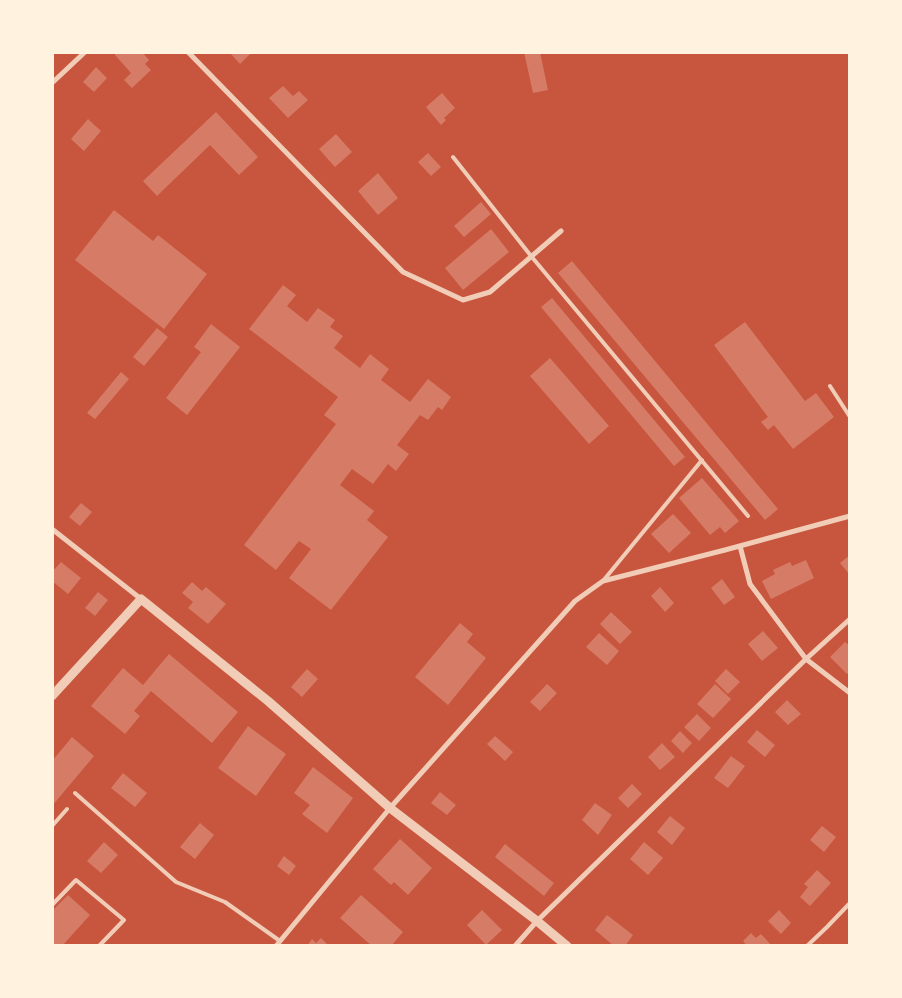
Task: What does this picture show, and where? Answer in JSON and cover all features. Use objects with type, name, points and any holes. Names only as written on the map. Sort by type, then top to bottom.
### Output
[{"type":"street","points":[[52,83],[85,52]]},
{"type":"street","points":[[188,52],[403,272],[462,300],[490,292],[530,256],[562,231]]},
{"type":"street","points":[[279,944],[390,808],[575,601],[603,581],[850,516]]},
{"type":"street","points":[[52,529],[268,701],[390,808],[537,921],[566,946]]},
{"type":"street","points":[[740,546],[750,584],[806,659],[850,693]]},
{"type":"street","points":[[52,696],[141,599]]},
{"type":"street","points":[[515,946],[537,921],[806,659],[850,619]]},
{"type":"lane","points":[[453,157],[530,256],[748,516]]},
{"type":"lane","points":[[830,386],[850,417]]},
{"type":"lane","points":[[603,581],[702,460]]},
{"type":"lane","points":[[75,794],[176,882],[225,902],[279,944]]},
{"type":"lane","points":[[52,826],[66,809]]},
{"type":"lane","points":[[52,905],[76,880],[124,920],[99,946]]},
{"type":"lane","points":[[807,946],[850,904]]},
{"type":"building","points":[[117,52],[142,52],[149,60],[145,64],[151,70],[132,88],[124,80],[131,73],[115,55]]},
{"type":"building","points":[[233,52],[252,52],[240,64],[231,54]]},
{"type":"building","points":[[524,52],[540,52],[548,90],[533,93]]},
{"type":"building","points":[[96,67],[107,78],[94,92],[83,82]]},
{"type":"building","points":[[283,86],[293,96],[299,91],[308,100],[288,118],[269,98]]},
{"type":"building","points":[[442,93],[455,108],[444,118],[446,120],[441,125],[426,107]]},
{"type":"building","points":[[216,112],[258,157],[239,175],[210,145],[157,196],[143,181]]},
{"type":"building","points":[[88,119],[101,131],[84,151],[71,139]]},
{"type":"building","points":[[336,134],[352,152],[335,167],[319,149]]},
{"type":"building","points":[[428,153],[441,167],[431,176],[418,162]]},
{"type":"building","points":[[378,173],[398,198],[378,215],[358,191]]},
{"type":"building","points":[[481,202],[491,214],[464,237],[454,226]]},
{"type":"building","points":[[114,210],[153,241],[158,235],[207,274],[164,329],[75,260]]},
{"type":"building","points":[[491,229],[509,252],[463,290],[445,268]]},
{"type":"building","points":[[572,261],[778,509],[765,520],[558,273]]},
{"type":"building","points":[[283,285],[296,295],[287,306],[307,322],[318,308],[335,320],[330,327],[343,336],[334,348],[360,368],[370,354],[389,369],[381,380],[410,402],[428,379],[451,397],[442,410],[438,407],[428,420],[420,415],[397,445],[409,454],[396,471],[388,464],[373,484],[352,469],[340,485],[374,511],[367,520],[388,537],[331,610],[289,578],[311,549],[299,541],[276,570],[244,545],[336,424],[324,415],[338,397],[249,329]]},
{"type":"building","points":[[552,298],[685,457],[674,466],[541,307]]},
{"type":"building","points":[[745,322],[805,401],[816,393],[834,417],[793,449],[774,425],[768,430],[761,422],[768,417],[714,345]]},
{"type":"building","points":[[211,324],[240,347],[187,415],[166,398],[201,352],[194,347]]},
{"type":"building","points":[[157,328],[168,337],[144,366],[133,357]]},
{"type":"building","points":[[550,358],[609,426],[589,444],[530,376]]},
{"type":"building","points":[[121,372],[129,379],[95,419],[87,413]]},
{"type":"building","points":[[702,478],[739,521],[725,533],[720,527],[710,535],[679,498]]},
{"type":"building","points":[[81,503],[92,512],[80,526],[69,517]]},
{"type":"building","points":[[673,514],[691,533],[669,553],[651,534]]},
{"type":"building","points":[[850,555],[850,575],[840,563]]},
{"type":"building","points":[[806,560],[814,578],[771,599],[762,581],[775,574],[773,570],[790,562],[792,566]]},
{"type":"building","points":[[61,562],[81,578],[68,594],[52,581],[52,572]]},
{"type":"building","points":[[722,579],[735,597],[724,605],[711,588]]},
{"type":"building","points":[[192,582],[202,591],[206,587],[226,604],[208,624],[188,608],[193,602],[182,593]]},
{"type":"building","points":[[660,587],[674,603],[665,612],[651,596]]},
{"type":"building","points":[[98,592],[108,600],[95,616],[85,608]]},
{"type":"building","points":[[611,612],[632,632],[620,644],[600,624]]},
{"type":"building","points":[[460,623],[473,634],[467,642],[486,658],[448,705],[415,677]]},
{"type":"building","points":[[763,631],[778,648],[762,661],[748,644]]},
{"type":"building","points":[[599,633],[619,651],[607,665],[586,647]]},
{"type":"building","points":[[845,642],[850,646],[850,671],[847,674],[830,657]]},
{"type":"building","points":[[169,654],[238,712],[212,743],[151,691],[134,711],[140,716],[125,734],[91,706],[123,668],[143,685]]},
{"type":"building","points":[[307,669],[318,679],[302,697],[291,687]]},
{"type":"building","points":[[726,669],[740,682],[728,694],[715,681]]},
{"type":"building","points":[[547,684],[557,693],[540,711],[530,702]]},
{"type":"building","points":[[715,684],[731,699],[713,718],[697,704]]},
{"type":"building","points":[[787,700],[801,714],[788,725],[775,712]]},
{"type":"building","points":[[697,714],[711,728],[699,741],[684,727]]},
{"type":"building","points":[[248,726],[286,754],[256,796],[218,768]]},
{"type":"building","points":[[757,730],[775,745],[765,757],[747,742]]},
{"type":"building","points":[[680,731],[692,743],[683,753],[671,741]]},
{"type":"building","points":[[495,736],[513,752],[505,761],[487,744]]},
{"type":"building","points":[[72,737],[94,756],[52,806],[52,761]]},
{"type":"building","points":[[662,743],[675,757],[660,770],[648,757]]},
{"type":"building","points":[[731,756],[745,766],[728,788],[714,778]]},
{"type":"building","points":[[313,767],[353,798],[327,833],[302,814],[310,805],[294,793]]},
{"type":"building","points":[[123,773],[147,793],[135,807],[111,788]]},
{"type":"building","points":[[632,784],[642,794],[628,808],[618,798]]},
{"type":"building","points":[[440,792],[456,805],[447,815],[431,803]]},
{"type":"building","points":[[595,803],[612,815],[598,835],[582,820]]},
{"type":"building","points":[[670,816],[685,828],[672,845],[657,832]]},
{"type":"building","points":[[200,823],[214,835],[195,859],[180,847]]},
{"type":"building","points":[[822,826],[836,837],[824,852],[810,840]]},
{"type":"building","points":[[400,839],[432,868],[408,895],[394,882],[391,885],[373,869]]},
{"type":"building","points":[[104,842],[118,855],[101,873],[87,861]]},
{"type":"building","points":[[644,842],[663,858],[648,875],[630,859]]},
{"type":"building","points":[[505,844],[554,883],[544,896],[495,857]]},
{"type":"building","points":[[284,856],[296,866],[289,875],[277,866]]},
{"type":"building","points":[[817,870],[831,883],[810,906],[800,897],[808,887],[804,884]]},
{"type":"building","points":[[68,895],[90,915],[62,946],[52,946],[52,911]]},
{"type":"building","points":[[361,895],[403,932],[391,946],[372,946],[340,918]]},
{"type":"building","points":[[482,910],[502,930],[486,945],[467,925]]},
{"type":"building","points":[[779,910],[791,923],[781,934],[768,921]]},
{"type":"building","points":[[607,915],[633,935],[625,946],[614,946],[595,930]]},
{"type":"building","points":[[751,933],[756,938],[761,934],[772,946],[747,946],[743,941]]},
{"type":"building","points":[[321,938],[329,946],[307,946],[312,939],[316,943]]}]
